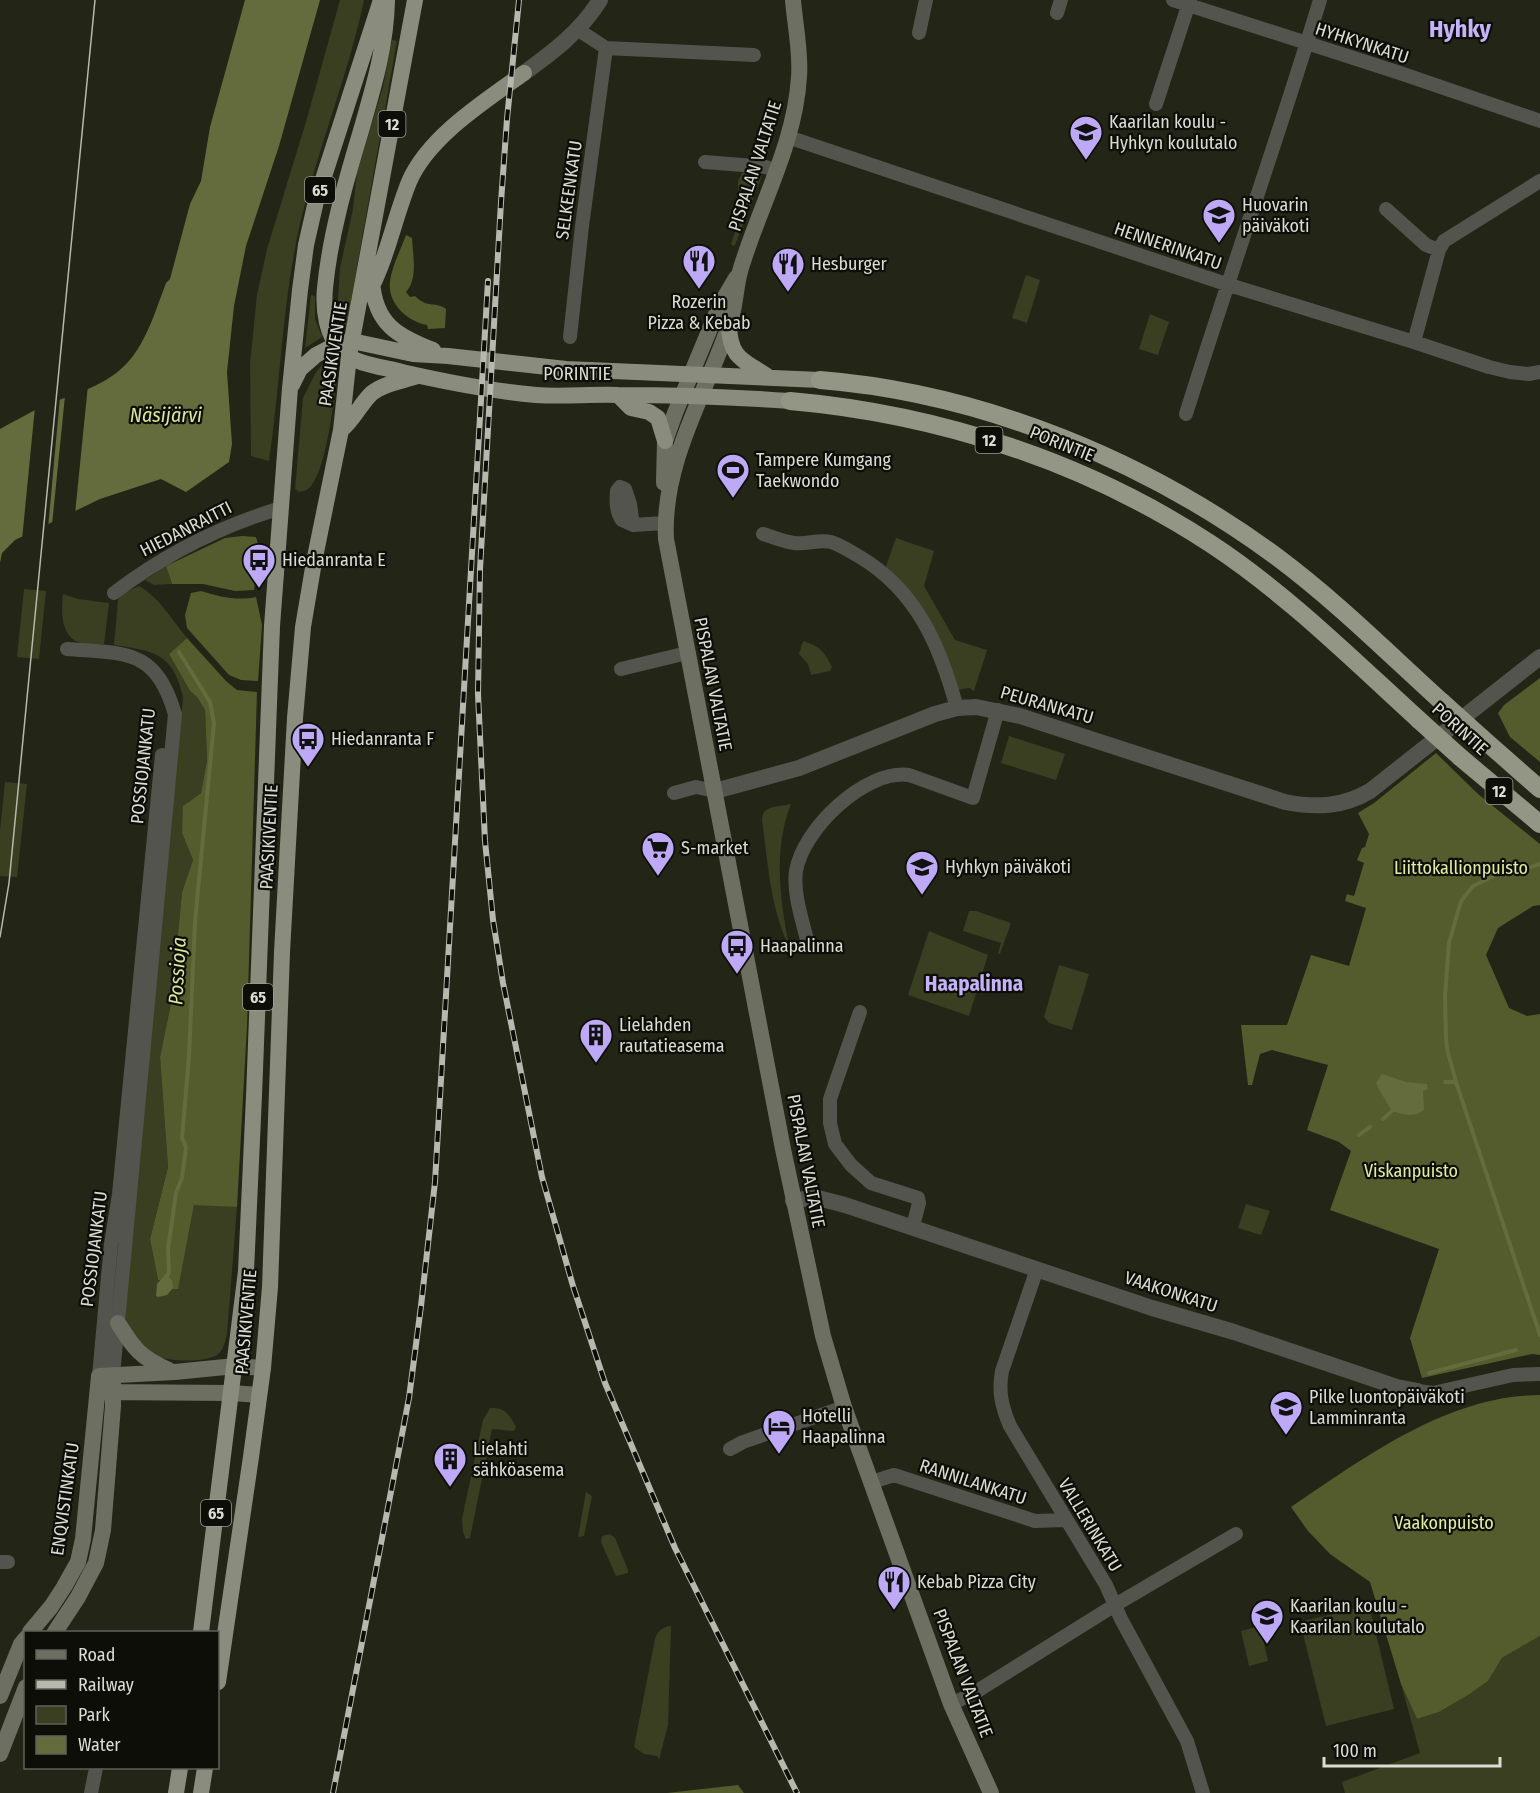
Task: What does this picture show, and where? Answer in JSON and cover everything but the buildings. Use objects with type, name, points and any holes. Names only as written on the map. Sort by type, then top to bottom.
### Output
[{"type":"highway","name":"PAASIKIVENTIE","points":[[201,1631],[246,1271],[255,1096],[272,626],[290,388],[305,256],[316,201],[381,0]]},
{"type":"highway","name":"12","points":[[346,347],[328,327],[325,288],[339,211],[378,70],[387,27],[387,0]]},
{"type":"highway","name":"PAASIKIVENTIE","points":[[219,1675],[260,1395],[270,1287],[282,952],[298,670],[314,562],[341,430],[346,347],[360,308],[415,0]]},
{"type":"highway","points":[[360,308],[372,286],[410,180],[420,164],[454,124],[524,74]]},
{"type":"highway","name":"12","points":[[370,247],[372,286],[376,307],[387,325],[403,337],[448,356]]},
{"type":"highway","points":[[729,326],[732,349],[768,377]]},
{"type":"highway","points":[[290,388],[300,369],[316,355],[346,347],[448,356]]},
{"type":"highway","name":"PORINTIE","points":[[346,347],[369,364],[471,387],[538,395],[681,396],[790,401],[850,407],[938,424],[1013,448],[1126,495],[1213,545],[1321,629],[1460,757],[1540,824]]},
{"type":"highway","name":"PORINTIE","points":[[448,356],[566,369],[768,377],[866,385],[988,413],[1062,438],[1138,470],[1233,526],[1279,559],[1336,606],[1540,789]]},
{"type":"highway","points":[[341,430],[349,424],[371,394],[379,389],[420,376]]},
{"type":"highway","points":[[618,395],[631,408],[650,412],[658,418],[665,441]]},
{"type":"highway","points":[[176,1793],[180,1769]]},
{"type":"highway","points":[[201,1793],[205,1769]]},
{"type":"main road","name":"PISPALAN VALTATIE","points":[[666,518],[677,459],[699,397],[729,326],[740,271],[788,137],[797,98],[800,59],[793,0]]},
{"type":"main road","name":"PISPALAN VALTATIE","points":[[740,271],[719,307],[681,396],[665,441],[664,483],[671,571],[794,1201],[823,1336],[844,1407],[951,1704],[991,1793]]},
{"type":"main road","points":[[118,1323],[132,1346],[149,1361],[175,1372]]},
{"type":"main road","points":[[106,1384],[175,1372],[235,1366],[263,1368]]},
{"type":"main road","points":[[106,1384],[260,1395]]},
{"type":"main road","name":"ENQVISTINKATU","points":[[31,1631],[51,1607],[78,1562],[106,1384]]},
{"type":"main road","name":"ENQVISTINKATU","points":[[56,1631],[78,1597],[96,1563],[104,1518],[106,1384]]},
{"type":"main road","points":[[0,1696],[24,1640]]},
{"type":"main road","points":[[0,1754],[24,1692]]},
{"type":"street","points":[[524,74],[566,41],[591,14],[600,0]]},
{"type":"street","points":[[918,33],[926,0]]},
{"type":"street","name":"HYHKYNKATU","points":[[1173,0],[1190,2],[1306,44],[1395,71],[1540,121]]},
{"type":"street","points":[[1186,414],[1320,0]]},
{"type":"street","points":[[1156,104],[1190,2]]},
{"type":"street","points":[[577,29],[606,48],[754,55]]},
{"type":"street","name":"SELKEENKATU","points":[[570,337],[582,226],[606,48]]},
{"type":"street","name":"HENNERINKATU","points":[[788,137],[1227,284],[1489,367],[1529,374],[1540,372]]},
{"type":"street","points":[[705,162],[766,167],[776,171]]},
{"type":"street","points":[[1414,342],[1439,250],[1444,241],[1540,181]]},
{"type":"street","points":[[1386,208],[1426,244],[1439,250]]},
{"type":"street","name":"HIEDANRAITTI","points":[[114,593],[143,571],[224,527],[281,508]]},
{"type":"street","points":[[633,525],[666,518]]},
{"type":"street","points":[[763,534],[795,544],[814,541],[830,542],[874,566],[888,578],[901,590],[925,624],[945,666],[957,708]]},
{"type":"street","points":[[67,649],[109,653],[140,660],[158,675],[169,696]]},
{"type":"street","points":[[621,669],[687,653]]},
{"type":"street","name":"PEURANKATU","points":[[715,790],[799,768],[840,753],[907,723],[957,708],[975,707],[998,710],[1048,724],[1285,802],[1306,806],[1349,802],[1370,791],[1540,657]]},
{"type":"street","name":"POSSIOJANKATU","points":[[106,1384],[118,1323],[175,714],[169,696]]},
{"type":"street","name":"POSSIOJANKATU","points":[[106,1384],[111,1244],[119,1194],[169,696]]},
{"type":"street","points":[[807,940],[801,918],[796,871],[810,839],[823,820],[854,791],[889,776],[900,774],[909,775],[973,798],[998,710]]},
{"type":"street","points":[[674,793],[696,787],[715,790]]},
{"type":"street","points":[[860,1012],[830,1100],[835,1144],[850,1165],[871,1183],[918,1198],[913,1226]]},
{"type":"street","name":"VAAKONKATU","points":[[794,1201],[814,1197],[823,1198],[1396,1387],[1433,1393],[1513,1374],[1540,1374]]},
{"type":"street","name":"VALLERINKATU","points":[[1037,1269],[1002,1371],[1001,1403],[1010,1426],[1106,1585],[1187,1741],[1203,1793]]},
{"type":"street","points":[[730,1449],[743,1442],[844,1407]]},
{"type":"street","name":"RANNILANKATU","points":[[872,1482],[894,1475],[1035,1521],[1065,1520]]},
{"type":"street","points":[[951,1704],[974,1693],[1115,1605],[1236,1534]]},
{"type":"street","points":[[91,1793],[96,1769]]},
{"type":"green space","points":[[340,0],[364,0],[349,60],[312,178],[297,238],[288,293],[269,461],[251,456],[250,364],[257,295],[267,249]]},
{"type":"green space","points":[[392,40],[397,41],[344,330],[337,312],[340,268],[353,209],[357,172],[383,87]]},
{"type":"green space","points":[[752,170],[758,172],[761,178],[733,246],[731,244],[748,195],[738,190],[738,181],[742,173]]},
{"type":"green space","points":[[406,235],[412,238],[414,267],[412,281],[406,292],[410,297],[415,296],[428,304],[439,305],[446,309],[445,328],[428,329],[427,325],[412,320],[400,310],[392,297],[391,275]]},
{"type":"green space","points":[[1026,275],[1040,280],[1027,323],[1012,318]]},
{"type":"green space","points":[[311,295],[315,296],[315,319],[322,337],[305,348]]},
{"type":"green space","points":[[1150,314],[1169,322],[1158,355],[1139,349]]},
{"type":"green space","points":[[337,359],[339,365],[326,446],[317,476],[311,486],[299,492],[295,489],[303,398],[315,374],[324,362]]},
{"type":"green space","points":[[256,537],[259,548],[254,590],[235,591],[203,584],[172,584],[166,566],[225,538]]},
{"type":"green space","points":[[896,538],[934,551],[924,586],[955,640],[987,650],[974,691],[969,688],[958,690],[885,569]]},
{"type":"green space","points":[[166,566],[172,584],[154,585],[145,580]]},
{"type":"green space","points":[[139,586],[159,602],[187,638],[169,654],[190,691],[205,710],[207,760],[201,793],[188,802],[182,833],[193,860],[182,892],[172,998],[160,1057],[168,1167],[150,1239],[158,1280],[188,1237],[194,1204],[237,1207],[225,1342],[217,1355],[194,1360],[165,1359],[146,1351],[131,1332],[124,1316],[183,697],[174,671],[160,657],[140,649],[114,645],[118,600],[122,594]]},
{"type":"green space","points":[[24,589],[46,591],[39,659],[17,657]]},
{"type":"green space","points":[[201,591],[228,598],[256,597],[262,625],[258,681],[241,680],[229,675],[187,628],[185,615],[191,593]]},
{"type":"green space","points":[[63,594],[78,599],[109,603],[104,644],[84,644],[70,637],[62,616]]},
{"type":"green space","points":[[187,638],[237,690],[257,692],[247,1026],[237,1207],[194,1205],[178,1289],[169,1289],[171,1280],[158,1280],[150,1239],[168,1167],[160,1057],[172,998],[182,892],[193,860],[182,833],[183,806],[201,793],[207,760],[205,710],[190,691],[169,654]]},
{"type":"green space","points":[[803,641],[814,645],[824,653],[832,667],[830,671],[811,675],[808,664],[799,654]]},
{"type":"green space","points":[[1540,678],[1540,762],[1510,737],[1498,713],[1504,705]]},
{"type":"green space","points":[[1009,736],[1065,754],[1056,780],[1001,763]]},
{"type":"green space","points":[[1436,753],[1478,794],[1540,844],[1540,905],[1533,906],[1498,928],[1486,955],[1509,1008],[1527,1016],[1540,1014],[1540,1355],[1532,1354],[1422,1378],[1410,1338],[1439,1249],[1330,1210],[1351,1151],[1339,1142],[1307,1130],[1328,1065],[1272,1050],[1260,1054],[1252,1085],[1248,1085],[1241,1025],[1287,1025],[1311,955],[1349,966],[1366,908],[1345,901],[1347,894],[1354,896],[1364,863],[1357,860],[1362,848],[1365,847],[1369,834],[1358,813],[1374,803]]},
{"type":"green space","points":[[5,782],[27,784],[17,877],[0,876],[0,831]]},
{"type":"green space","points":[[791,804],[785,821],[780,857],[781,893],[789,946],[774,901],[762,820],[768,809]]},
{"type":"green space","points":[[969,911],[976,911],[1011,923],[1000,954],[998,953],[1001,943],[963,931]]},
{"type":"green space","points":[[929,931],[988,955],[969,1016],[908,995]]},
{"type":"green space","points":[[1059,965],[1089,974],[1072,1030],[1049,1023],[1044,1017]]},
{"type":"green space","points":[[1246,1204],[1270,1211],[1261,1235],[1238,1228]]},
{"type":"green space","name":"Vaakonpuisto","points":[[1540,1395],[1540,1636],[1502,1658],[1488,1681],[1470,1694],[1439,1712],[1417,1719],[1401,1684],[1370,1582],[1330,1554],[1308,1531],[1291,1507],[1378,1450],[1440,1418],[1472,1406],[1505,1398]]},
{"type":"green space","points":[[490,1408],[506,1412],[516,1427],[514,1431],[492,1429],[470,1538],[466,1539],[462,1519],[483,1420]]},
{"type":"green space","points":[[586,1492],[592,1496],[584,1536],[578,1537]]},
{"type":"green space","points":[[610,1534],[615,1538],[628,1573],[616,1576],[601,1542],[602,1536]]},
{"type":"green space","points":[[1369,1605],[1394,1709],[1326,1726],[1300,1622]]},
{"type":"green space","points":[[671,1626],[668,1725],[659,1760],[657,1756],[644,1754],[634,1747],[655,1639],[661,1630]]},
{"type":"green space","points":[[1260,1626],[1268,1661],[1249,1666],[1241,1631]]},
{"type":"green space","points":[[1540,1636],[1540,1793],[1345,1793],[1342,1782],[1420,1753],[1401,1684],[1417,1719],[1439,1712],[1488,1681],[1502,1658]]},
{"type":"green space","points":[[738,1785],[744,1793],[667,1793]]},
{"type":"water","name":"Näsijärvi","points":[[245,0],[320,0],[279,146],[246,246],[234,306],[227,372],[232,444],[229,462],[186,492],[161,479],[100,499],[15,540],[2,553],[0,563],[0,429],[40,408],[110,377],[128,362],[141,344],[166,283],[170,279],[190,204],[201,181],[210,127]]},
{"type":"water","points":[[1382,1074],[1406,1082],[1427,1084],[1428,1089],[1423,1091],[1424,1110],[1412,1115],[1392,1111],[1376,1083]]},
{"type":"water","points":[[166,1274],[172,1280],[173,1288],[167,1295],[158,1297],[156,1296],[157,1284]]},
{"type":"pier","points":[[88,385],[75,514],[52,525],[65,396]]},
{"type":"pier","points":[[60,397],[48,528],[22,540],[35,407]]},
{"type":"waterway","name":"Possioja","points":[[166,1277],[169,1273],[168,1249],[176,1193],[182,1178],[186,1147],[182,1138],[189,1056],[195,922],[214,723],[210,702],[179,652]]},
{"type":"waterway","points":[[1540,864],[1513,873],[1504,871],[1473,886],[1461,901],[1449,943],[1445,996],[1447,1049],[1456,1082],[1540,1335]]},
{"type":"waterway","points":[[1445,1082],[1456,1082]]},
{"type":"waterway","points":[[1383,1119],[1392,1111]]},
{"type":"waterway","points":[[1359,1135],[1370,1127]]},
{"type":"waterway","points":[[1429,1373],[1516,1350]]},
{"type":"tram line","points":[[0,937],[9,883],[95,0]]},
{"type":"railway","points":[[519,0],[501,202],[480,569],[478,694],[485,841],[493,920],[503,983],[542,1177],[573,1286],[605,1383],[675,1548],[797,1793]]},
{"type":"railway","points":[[333,1793],[409,1398],[435,1182],[488,281]]},
{"type":"place","name":"Kaarilan koulu - Hyhkyn koulutalo","points":[[1086,161]]},
{"type":"place","name":"Huovarin päiväkoti","points":[[1219,244]]},
{"type":"place","name":"Rozerin Pizza & Kebab","points":[[699,290]]},
{"type":"place","name":"Hesburger","points":[[788,293]]},
{"type":"place","name":"Tampere Kumgang Taekwondo","points":[[733,499]]},
{"type":"place","name":"Hiedanranta E","points":[[259,589]]},
{"type":"place","name":"Hiedanranta F","points":[[308,768]]},
{"type":"place","name":"S-market","points":[[658,877]]},
{"type":"place","name":"Hyhkyn päiväkoti","points":[[922,896]]},
{"type":"place","name":"Haapalinna","points":[[737,975]]},
{"type":"place","name":"Lielahden rautatieasema","points":[[596,1064]]},
{"type":"place","name":"Pilke luontopäiväkoti Lamminranta","points":[[1286,1436]]},
{"type":"place","name":"Hotelli Haapalinna","points":[[779,1455]]},
{"type":"place","name":"Lielahti sähköasema","points":[[450,1488]]},
{"type":"place","name":"Kebab Pizza City","points":[[894,1611]]},
{"type":"place","name":"Kaarilan koulu - Kaarilan koulutalo","points":[[1267,1645]]},
{"type":"district","name":"Hyhky","points":[[1460,29]]},
{"type":"district","name":"Haapalinna","points":[[974,984]]},
{"type":"park label","name":"Liittokallionpuisto","points":[[1461,868]]},
{"type":"park label","name":"Viskanpuisto","points":[[1411,1171]]}]
